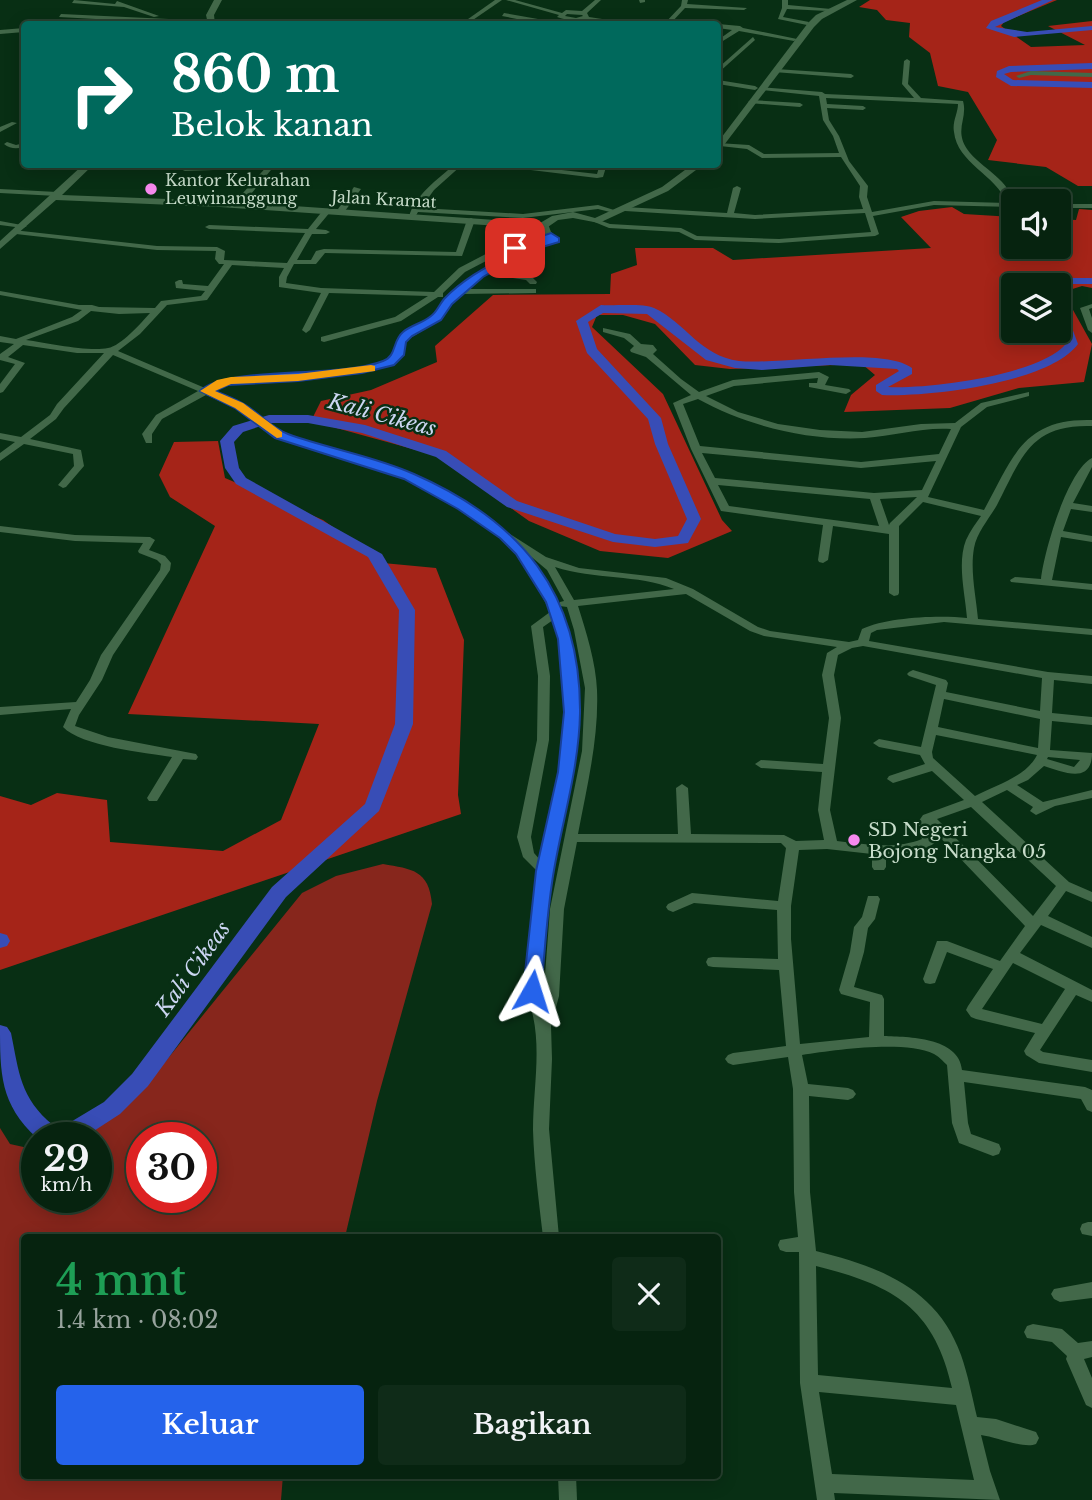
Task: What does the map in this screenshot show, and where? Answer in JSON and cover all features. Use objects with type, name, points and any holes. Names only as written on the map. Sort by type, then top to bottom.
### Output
[{"type":"main road","points":[[211,21],[210,15],[218,0]]},
{"type":"main road","points":[[721,139],[807,23],[846,0]]},
{"type":"main road","points":[[721,139],[811,25],[831,8],[853,0]]},
{"type":"main road","points":[[1,244],[85,168]]},
{"type":"main road","points":[[593,219],[659,188],[687,168]]},
{"type":"main road","points":[[547,229],[567,215],[593,219],[625,209],[665,189],[694,168]]},
{"type":"main road","name":"Jalan Kramat","points":[[53,195],[413,213],[547,229]]},
{"type":"main road","name":"Jalan Kramat","points":[[238,204],[327,211],[413,213],[547,229]]},
{"type":"street","points":[[468,21],[499,0]]},
{"type":"street","points":[[509,0],[563,16],[584,15],[616,21]]},
{"type":"street","points":[[584,15],[598,0]]},
{"type":"street","points":[[705,0],[751,2]]},
{"type":"street","points":[[126,21],[60,18],[75,1],[117,3],[165,21]]},
{"type":"street","points":[[670,21],[685,3],[744,8]]},
{"type":"street","points":[[807,23],[780,18],[785,3],[831,8]]},
{"type":"street","points":[[66,10],[145,13]]},
{"type":"street","points":[[504,15],[536,21]]},
{"type":"street","points":[[560,21],[563,16]]},
{"type":"street","points":[[507,21],[514,17]]},
{"type":"street","points":[[733,34],[740,29]]},
{"type":"street","points":[[724,32],[740,29],[794,39]]},
{"type":"street","points":[[0,32],[21,30]]},
{"type":"street","points":[[724,32],[766,41]]},
{"type":"street","points":[[721,68],[753,39]]},
{"type":"street","points":[[726,54],[734,56]]},
{"type":"street","points":[[907,61],[905,84],[918,97],[914,103]]},
{"type":"street","points":[[776,71],[851,76]]},
{"type":"street","points":[[1019,76],[1027,73],[1092,75]]},
{"type":"street","points":[[796,74],[804,77],[813,91]]},
{"type":"street","points":[[721,82],[813,91],[823,96],[914,103],[961,102],[963,114],[957,132],[964,152],[1002,182],[1005,189]]},
{"type":"street","points":[[593,219],[609,226],[681,230],[691,237],[706,239],[788,241],[873,235],[875,233],[868,213],[864,186],[826,120],[823,96]]},
{"type":"street","points":[[751,102],[800,105]]},
{"type":"street","points":[[824,106],[863,108]]},
{"type":"street","points":[[0,130],[14,123]]},
{"type":"street","points":[[721,143],[749,146],[762,156],[844,155]]},
{"type":"street","points":[[2,145],[21,146]]},
{"type":"street","points":[[182,168],[214,168]]},
{"type":"street","points":[[238,204],[270,168]]},
{"type":"street","points":[[413,213],[431,188],[455,168]]},
{"type":"street","points":[[522,168],[597,176],[603,168]]},
{"type":"street","points":[[730,214],[737,188]]},
{"type":"street","points":[[342,209],[357,189]]},
{"type":"street","points":[[0,191],[53,195]]},
{"type":"street","points":[[625,209],[755,217],[868,213],[933,203],[1001,205]]},
{"type":"street","points":[[1071,205],[1092,206]]},
{"type":"street","points":[[413,213],[523,216],[598,208],[610,210]]},
{"type":"street","points":[[327,211],[310,231],[281,280],[282,285],[326,293],[365,291],[442,294],[533,287],[528,278],[485,271]]},
{"type":"street","points":[[0,223],[19,229],[188,249],[220,250],[220,260],[229,263],[290,264],[313,262],[319,253],[324,251],[459,254],[471,220]]},
{"type":"street","points":[[209,226],[326,232]]},
{"type":"street","points":[[149,441],[147,434],[159,417],[226,381],[310,376],[369,369],[390,363],[398,355],[400,341],[437,318],[443,307],[485,271],[526,249],[556,240],[547,229],[484,262],[468,272],[425,311],[393,327],[326,341]]},
{"type":"street","points":[[188,249],[199,238]]},
{"type":"street","points":[[0,458],[53,417],[60,405],[111,351],[137,332],[167,301],[204,298],[229,263]]},
{"type":"street","points":[[365,291],[372,280]]},
{"type":"street","points":[[179,282],[179,286],[210,289]]},
{"type":"street","points":[[0,293],[139,313],[159,310]]},
{"type":"street","points":[[306,330],[326,293]]},
{"type":"street","points":[[1091,327],[1084,308],[1092,306]]},
{"type":"street","points":[[9,340],[75,319],[92,307]]},
{"type":"street","points":[[606,330],[627,336],[639,346],[652,348],[648,354],[697,396],[748,417],[814,433],[864,435],[933,425],[957,426]]},
{"type":"street","points":[[9,340],[111,351],[206,391],[249,413],[272,431],[309,446],[409,476],[463,506],[505,535],[536,561],[572,605],[580,630],[591,688],[588,751],[556,909],[552,996],[544,1024],[541,1130],[551,1234]]},
{"type":"street","points":[[0,390],[21,363],[2,358],[9,340]]},
{"type":"street","points":[[846,391],[819,387],[785,377],[733,383],[678,403],[696,449],[722,505],[728,511],[889,530]]},
{"type":"street","points":[[889,530],[924,495],[957,426],[984,405],[1027,394]]},
{"type":"street","points":[[973,621],[969,554],[971,540],[1018,454],[1030,439],[1048,429],[1069,422],[1092,423]]},
{"type":"street","points":[[0,436],[78,452],[79,466],[63,485]]},
{"type":"street","points":[[696,449],[861,465],[943,457]]},
{"type":"street","points":[[1046,583],[1046,570],[1056,533],[1079,480],[1092,461]]},
{"type":"street","points":[[1079,480],[1092,481]]},
{"type":"street","points":[[711,481],[874,496],[924,495],[987,514]]},
{"type":"street","points":[[874,496],[889,530],[894,593]]},
{"type":"street","points":[[1068,505],[1092,509]]},
{"type":"street","points":[[823,560],[828,524]]},
{"type":"street","points":[[0,528],[75,538],[149,539],[143,551],[166,563],[165,570],[107,655],[68,724],[74,731],[186,756],[153,798]]},
{"type":"street","points":[[1056,533],[1092,539]]},
{"type":"street","points":[[536,561],[578,571],[662,580],[689,591],[754,629],[768,634],[849,645],[863,643],[1048,676],[1092,680]]},
{"type":"street","points":[[536,561],[555,607],[569,664],[572,712],[566,772],[545,871],[532,991],[539,1003],[544,1024]]},
{"type":"street","points":[[1015,580],[1092,587]]},
{"type":"street","points":[[545,871],[529,859],[524,849],[542,740],[544,676],[537,626],[555,607],[689,591]]},
{"type":"street","points":[[863,643],[866,631],[875,627],[944,619],[1092,632]]},
{"type":"street","points":[[831,844],[824,810],[835,718],[828,675],[833,653],[849,645]]},
{"type":"street","points":[[913,674],[940,681],[941,695],[926,752],[927,759],[1064,885],[1092,897]]},
{"type":"street","points":[[930,841],[922,825],[928,818],[974,801],[1028,774],[1042,757],[1048,676]]},
{"type":"street","points":[[941,695],[1044,716],[1092,721]]},
{"type":"street","points":[[0,711],[81,705]]},
{"type":"street","points":[[932,730],[1042,757],[1076,771],[1091,757]]},
{"type":"street","points":[[878,743],[926,752]]},
{"type":"street","points":[[761,764],[830,769]]},
{"type":"street","points":[[893,779],[934,766]]},
{"type":"street","points":[[1007,785],[1039,809],[1092,794]]},
{"type":"street","points":[[682,788],[685,839]]},
{"type":"street","points":[[928,818],[948,840],[1036,921],[1092,943]]},
{"type":"street","points":[[572,838],[785,839],[793,846],[831,844],[879,849],[912,848],[930,841],[948,840]]},
{"type":"street","points":[[786,1245],[807,1250],[892,1285],[923,1305],[936,1321],[953,1356],[989,1495],[826,1492],[808,1382],[807,1250],[801,1089],[785,965],[784,906],[793,846]]},
{"type":"street","points":[[879,849],[879,867]]},
{"type":"street","points":[[1044,1030],[975,1012],[974,1008],[1064,885]]},
{"type":"street","points":[[673,907],[692,898],[784,906]]},
{"type":"street","points":[[873,899],[867,919],[860,928],[857,952],[846,990],[877,999],[876,1042]]},
{"type":"street","points":[[930,979],[942,945],[1007,961],[1092,997]]},
{"type":"street","points":[[713,962],[785,965]]},
{"type":"street","points":[[1073,989],[1031,1048],[1034,1054],[1092,1066]]},
{"type":"street","points":[[733,1059],[794,1049],[876,1042],[911,1044],[943,1053],[950,1056],[956,1075],[960,1123],[965,1138],[993,1149]]},
{"type":"street","points":[[956,1075],[1084,1093],[1090,1098],[1092,1106]]},
{"type":"street","points":[[801,1089],[848,1094]]},
{"type":"street","points":[[1060,1294],[1092,1290]]},
{"type":"street","points":[[1033,1332],[1056,1335],[1084,1351],[1076,1364],[1092,1399]]},
{"type":"street","points":[[808,1382],[962,1397]]},
{"type":"street","points":[[969,1425],[996,1428],[1030,1438]]},
{"type":"street","points":[[567,1479],[568,1500]]},
{"type":"shaded area","points":[[870,0],[1057,0],[1004,22],[1001,26],[1031,47],[1085,45],[1048,26],[1092,21],[1092,186],[1078,186],[1046,167],[988,160],[997,140],[968,92],[938,86],[930,53],[909,37],[910,23],[886,20],[877,10],[859,7]]},
{"type":"shaded area","points":[[952,207],[964,214],[1001,216],[1001,259],[1071,259],[1071,220],[1076,220],[1079,209],[1092,210],[1092,288],[1082,286],[1071,289],[1071,273],[1001,273],[1001,343],[1071,343],[1071,306],[1092,344],[1084,382],[1019,388],[950,408],[844,412],[851,395],[875,375],[862,364],[730,369],[695,365],[655,324],[623,315],[597,315],[592,327],[663,394],[722,520],[732,531],[668,558],[600,551],[529,521],[438,456],[311,421],[321,401],[371,390],[437,362],[435,346],[493,295],[610,294],[611,274],[637,265],[635,248],[713,248],[733,260],[931,248],[901,217],[919,211]]},
{"type":"shaded area","points":[[218,441],[225,478],[323,520],[383,563],[436,568],[464,640],[458,795],[461,814],[0,970],[0,796],[31,805],[57,793],[107,800],[110,842],[223,851],[281,820],[319,724],[128,714],[215,526],[170,497],[159,475],[174,442]]},
{"type":"shaded area","points":[[383,864],[410,870],[423,878],[432,904],[377,1101],[346,1234],[21,1234],[21,1479],[283,1479],[281,1500],[0,1500],[0,1128],[10,1144],[21,1146],[21,1213],[112,1213],[112,1122],[101,1122],[109,1118],[165,1062],[302,893],[336,876]]},
{"type":"waterway","name":"Kali Cikeas","points":[[1049,0],[994,23],[990,28],[1014,34],[1092,28]]},
{"type":"waterway","name":"Kali Cikeas","points":[[1092,66],[1009,69],[1000,73],[1000,77],[1011,83],[1092,85]]},
{"type":"waterway","name":"Kali Cikeas","points":[[1071,281],[1092,281]]},
{"type":"waterway","name":"Kali Cikeas","points":[[0,1033],[10,1081],[26,1116],[49,1135],[73,1132],[112,1108],[140,1080],[279,892],[373,807],[404,724],[407,610],[374,554],[241,481],[232,468],[227,441],[238,429],[269,419],[308,419],[365,429],[441,454],[512,504],[613,538],[655,543],[683,540],[694,519],[662,444],[654,418],[591,350],[582,321],[601,309],[650,310],[710,357],[735,364],[762,366],[830,361],[900,365],[908,371],[882,385],[882,391],[946,387],[1002,377],[1048,363],[1061,356],[1072,344],[1071,341]]},
{"type":"slow traffic","points":[[277,434],[239,406],[206,391],[231,380],[298,378],[371,368]]},
{"type":"place","name":"Kantor Kelurahan Leuwinanggung","points":[[151,189]]},
{"type":"place","name":"SD Negeri Bojong Nangka 05","points":[[854,840]]},
{"type":"route","points":[[515,248],[551,236],[556,240],[526,249],[479,275],[443,307],[437,318],[400,341],[398,355],[390,363],[376,368],[298,378],[226,381],[206,391],[239,406],[272,431],[289,440],[386,468],[429,485],[505,535],[530,563],[554,602],[565,639],[572,712],[566,772],[545,871],[532,991]]}]
